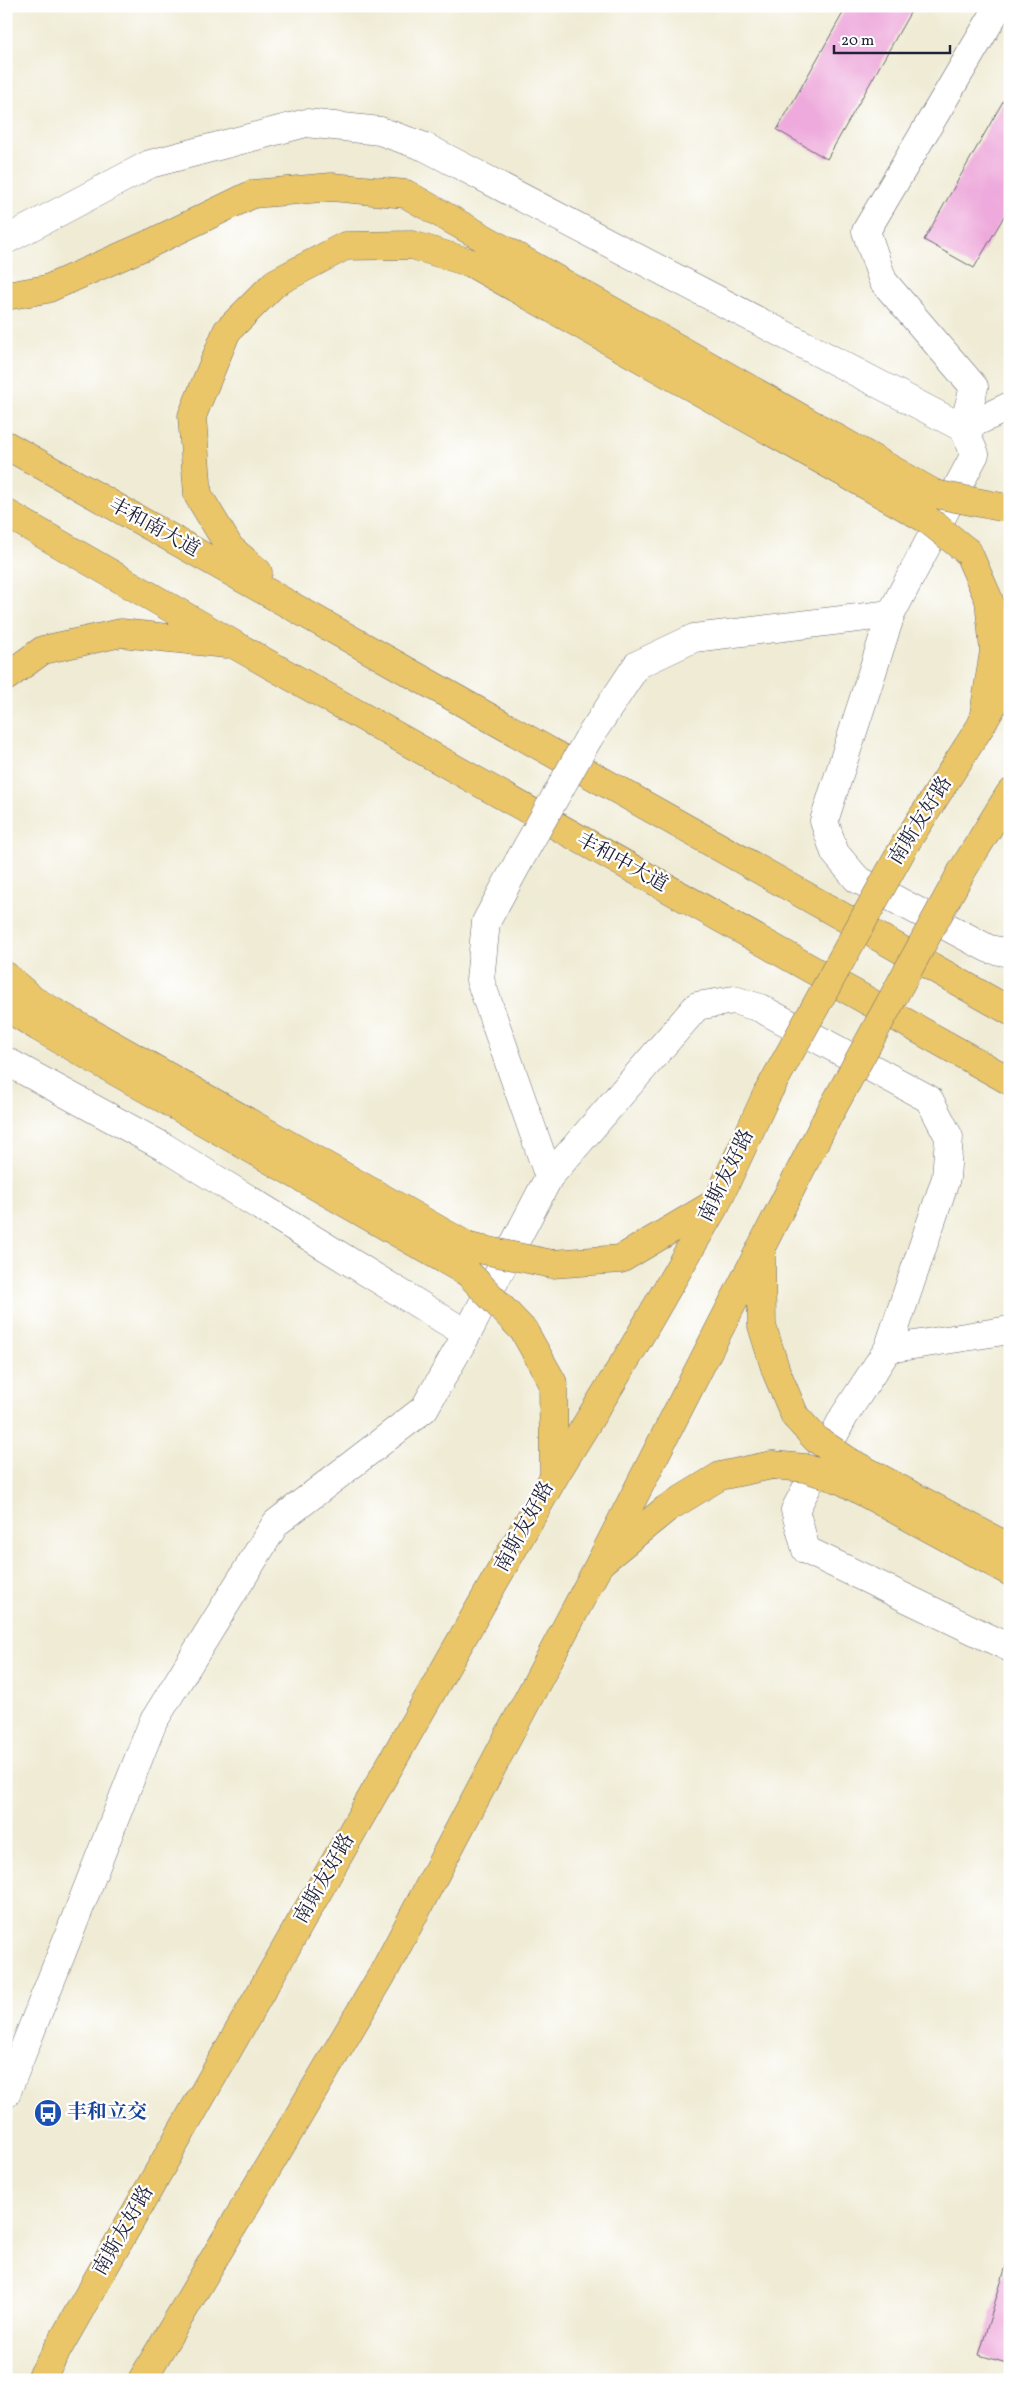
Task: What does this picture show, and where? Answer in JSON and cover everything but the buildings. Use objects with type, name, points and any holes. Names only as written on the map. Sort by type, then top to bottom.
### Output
[{"type":"main road","points":[[6,296],[47,289],[149,244],[253,194],[332,187],[406,194],[935,494],[1005,506]]},
{"type":"main road","points":[[982,724],[994,651],[989,600],[968,552],[928,520],[471,263],[412,245],[345,246],[275,283],[227,331],[192,416],[198,495],[230,548],[302,611],[1010,1011]]},
{"type":"main road","name":"丰和南大道","points":[[6,445],[302,611]]},
{"type":"main road","points":[[6,513],[235,645]]},
{"type":"main road","points":[[6,677],[43,650],[121,633],[235,645]]},
{"type":"main road","name":"丰和中大道","points":[[235,645],[1010,1081]]},
{"type":"main road","name":"南斯友好路","points":[[40,2380],[554,1477],[630,1353],[717,1202],[767,1094],[907,841],[982,724],[1010,675]]},
{"type":"main road","points":[[142,2380],[382,1974],[600,1563],[761,1251],[825,1122],[962,871],[1010,793]]},
{"type":"main road","points":[[6,976],[34,1000],[469,1247],[552,1264],[621,1259],[717,1202]]},
{"type":"main road","points":[[6,1006],[38,1027],[468,1273],[524,1332],[553,1383],[554,1477]]},
{"type":"main road","points":[[761,1251],[762,1326],[776,1372],[795,1416],[846,1471],[1010,1572]]},
{"type":"main road","points":[[600,1563],[666,1509],[720,1476],[772,1465],[846,1471],[1010,1548]]},
{"type":"street","points":[[963,428],[974,387],[883,281],[866,231],[1000,6]]},
{"type":"street","points":[[6,240],[150,164],[306,123],[380,131],[425,147],[963,428],[975,454],[891,614],[824,821],[835,853],[857,879],[989,949],[1010,953]]},
{"type":"street","points":[[963,428],[1010,406]]},
{"type":"street","points":[[549,1177],[480,980],[486,922],[588,739],[638,665],[694,638],[891,614]]},
{"type":"street","points":[[6,2094],[153,1722],[276,1523],[424,1409],[467,1334],[549,1177],[697,1006],[734,1000],[760,1008],[928,1099],[949,1137],[946,1178],[888,1349],[844,1416],[795,1510],[806,1550],[1010,1648]]},
{"type":"street","points":[[6,1061],[164,1147],[467,1334]]},
{"type":"street","points":[[888,1349],[1010,1330]]},
{"type":"place","name":"丰和立交","points":[[48,2113]]}]
